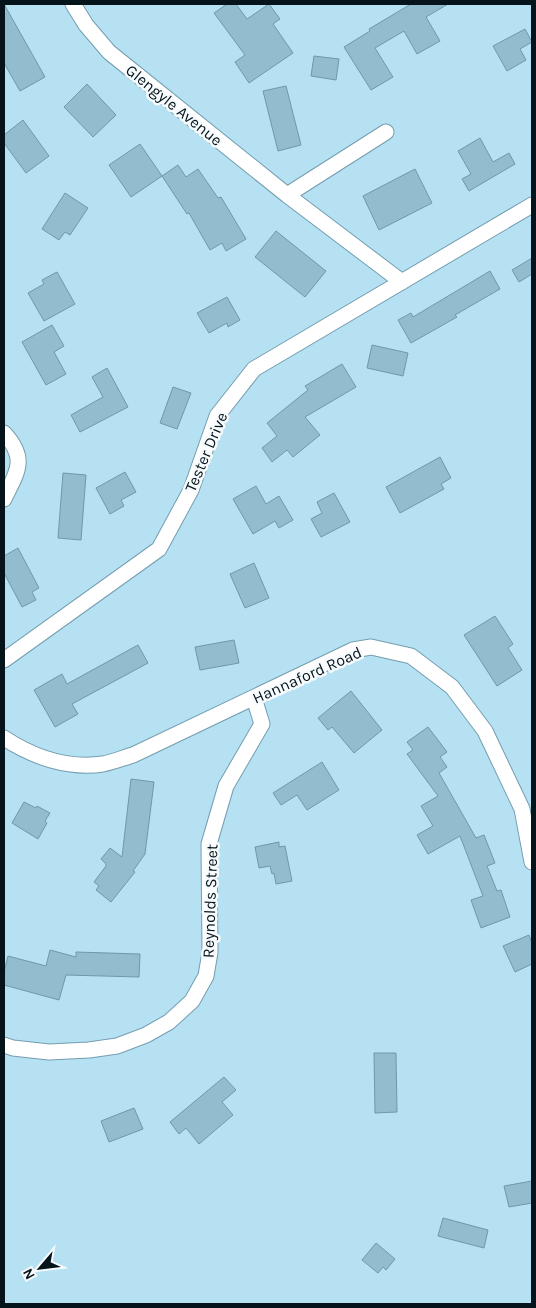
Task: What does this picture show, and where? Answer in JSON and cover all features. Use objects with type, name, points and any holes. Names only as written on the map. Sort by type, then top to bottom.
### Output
[{"type":"street","name":"Glengyle Avenue","points":[[73,4],[86,25],[109,52],[287,195],[402,282]]},
{"type":"street","points":[[287,195],[386,132]]},
{"type":"street","name":"Tester Drive","points":[[4,660],[159,549],[191,490],[218,416],[254,369],[532,206]]},
{"type":"street","points":[[4,433],[11,440],[19,458],[17,473],[4,499]]},
{"type":"street","name":"Hannaford Road","points":[[4,738],[18,747],[44,758],[71,765],[103,764],[133,755],[353,650],[371,647],[411,656],[452,687],[485,731],[522,810],[532,862]]},
{"type":"street","name":"Reynolds Street","points":[[4,1045],[13,1048],[49,1052],[89,1050],[117,1046],[146,1035],[169,1022],[192,1001],[206,976],[210,952],[210,844],[226,786],[262,724],[254,698]]},
{"type":"building","points":[[4,4],[45,77],[20,91],[4,63]]},
{"type":"building","points":[[227,4],[236,4],[247,19],[269,4],[280,19],[273,24],[293,53],[249,83],[235,62],[245,55],[214,13]]},
{"type":"building","points":[[411,4],[448,4],[426,17],[440,41],[417,54],[404,31],[375,48],[393,77],[371,90],[344,47],[370,31],[369,29]]},
{"type":"building","points":[[525,29],[532,42],[520,49],[526,60],[507,71],[493,46]]},
{"type":"building","points":[[314,56],[339,59],[336,80],[311,76]]},
{"type":"building","points":[[87,84],[116,115],[93,137],[64,107]]},
{"type":"building","points":[[286,86],[301,145],[278,151],[263,91]]},
{"type":"building","points":[[23,120],[49,156],[26,173],[4,143],[4,135]]},
{"type":"building","points":[[480,138],[493,162],[509,153],[515,164],[469,191],[462,179],[471,174],[458,151]]},
{"type":"building","points":[[140,144],[162,176],[131,197],[109,165]]},
{"type":"building","points":[[178,165],[186,177],[198,169],[218,198],[221,197],[246,239],[226,251],[222,243],[210,250],[189,213],[187,214],[162,176]]},
{"type":"building","points":[[415,169],[432,203],[379,230],[363,196]]},
{"type":"building","points":[[65,193],[88,208],[70,235],[65,232],[59,240],[42,229]]},
{"type":"building","points":[[276,231],[326,271],[305,297],[255,257]]},
{"type":"building","points":[[532,258],[532,274],[519,282],[512,270]]},
{"type":"building","points":[[490,271],[500,289],[455,315],[457,317],[411,343],[398,320],[411,313],[413,317]]},
{"type":"building","points":[[57,272],[75,304],[44,321],[28,293],[44,284],[42,280]]},
{"type":"building","points":[[227,297],[240,320],[228,327],[227,323],[209,333],[197,313]]},
{"type":"building","points":[[52,325],[64,346],[54,352],[66,374],[46,385],[22,342]]},
{"type":"building","points":[[372,345],[408,353],[403,376],[367,368]]},
{"type":"building","points":[[342,364],[356,387],[305,417],[320,435],[293,457],[287,450],[272,462],[262,448],[277,436],[267,423],[308,390],[305,386]]},
{"type":"building","points":[[107,368],[128,407],[80,432],[71,415],[103,397],[92,377]]},
{"type":"building","points":[[173,387],[191,393],[177,429],[160,423]]},
{"type":"building","points":[[440,457],[451,478],[441,484],[444,489],[400,513],[386,487]]},
{"type":"building","points":[[125,472],[136,492],[121,500],[124,506],[110,514],[96,488]]},
{"type":"building","points":[[63,473],[86,475],[81,540],[58,538]]},
{"type":"building","points":[[256,486],[266,504],[279,496],[293,520],[279,528],[275,521],[253,534],[233,499]]},
{"type":"building","points":[[334,493],[350,522],[321,537],[311,519],[322,513],[317,502]]},
{"type":"building","points":[[18,548],[39,588],[32,592],[36,600],[22,607],[4,573],[4,556]]},
{"type":"building","points":[[254,563],[269,598],[245,608],[230,574]]},
{"type":"building","points":[[495,616],[513,644],[508,648],[522,670],[497,686],[464,635]]},
{"type":"building","points":[[234,640],[239,663],[200,670],[195,647]]},
{"type":"building","points":[[138,645],[148,663],[72,704],[78,714],[55,727],[34,690],[62,674],[67,684]]},
{"type":"building","points":[[351,691],[382,730],[354,753],[332,727],[328,730],[318,718]]},
{"type":"building","points":[[428,727],[447,752],[440,757],[447,767],[439,773],[476,838],[484,835],[495,863],[487,866],[497,891],[501,890],[510,917],[481,928],[471,900],[483,896],[460,836],[428,854],[417,835],[433,826],[421,806],[438,796],[407,754],[413,750],[407,742]]},
{"type":"building","points":[[322,762],[339,790],[307,810],[297,795],[281,805],[273,793]]},
{"type":"building","points":[[131,779],[154,782],[145,854],[133,871],[135,872],[111,902],[96,890],[99,886],[94,882],[106,866],[101,859],[110,848],[122,857]]},
{"type":"building","points":[[24,802],[50,813],[38,839],[12,823]]},
{"type":"building","points":[[279,842],[279,847],[285,846],[292,881],[276,884],[274,873],[272,874],[270,866],[259,868],[255,847]]},
{"type":"building","points":[[529,935],[532,943],[532,964],[515,972],[503,946]]},
{"type":"building","points":[[50,950],[76,957],[76,952],[140,954],[139,977],[66,975],[59,1000],[4,985],[4,972],[8,956],[46,966]]},
{"type":"building","points":[[374,1053],[396,1053],[397,1112],[375,1113]]},
{"type":"building","points":[[224,1077],[236,1090],[222,1102],[233,1115],[199,1144],[186,1128],[179,1134],[170,1122]]},
{"type":"building","points":[[134,1108],[143,1129],[109,1142],[101,1121]]},
{"type":"building","points":[[532,1181],[532,1203],[509,1207],[504,1186]]},
{"type":"building","points":[[443,1218],[488,1230],[484,1248],[438,1236]]},
{"type":"building","points":[[376,1243],[395,1259],[386,1270],[383,1267],[378,1273],[362,1260]]}]
